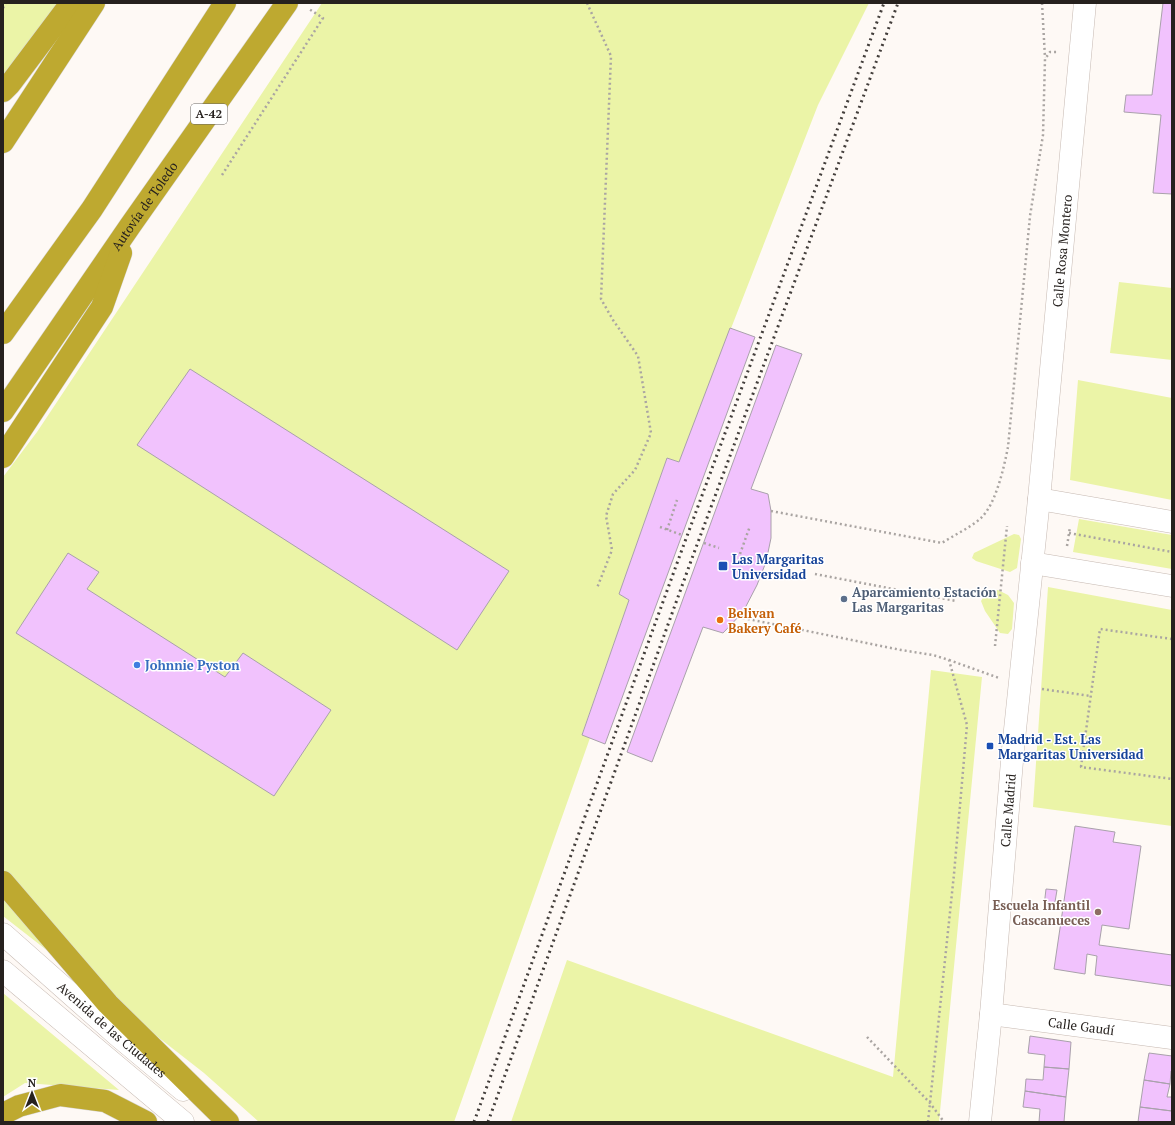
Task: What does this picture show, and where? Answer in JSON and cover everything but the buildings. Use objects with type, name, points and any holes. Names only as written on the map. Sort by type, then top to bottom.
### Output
[{"type":"highway","points":[[3,91],[10,84],[71,3]]},
{"type":"highway","points":[[3,142],[94,3]]},
{"type":"highway","points":[[3,333],[92,208],[225,3]]},
{"type":"highway","name":"Autovía de Toledo","points":[[3,411],[130,226],[296,5]]},
{"type":"highway","points":[[3,457],[102,307],[130,226]]},
{"type":"highway","points":[[3,882],[108,1004],[228,1122]]},
{"type":"highway","points":[[3,1114],[19,1106],[60,1095],[105,1101],[146,1122]]},
{"type":"street","name":"Calle Rosa Montero","points":[[1039,499],[1085,3]]},
{"type":"street","points":[[1039,499],[1172,522]]},
{"type":"street","name":"Calle Madrid","points":[[980,1122],[991,1014],[1012,757],[1039,499]]},
{"type":"street","points":[[1032,563],[1172,586]]},
{"type":"street","name":"Avenida de las Ciudades","points":[[3,934],[117,1035],[223,1122]]},
{"type":"street","name":"Avenida de las Ciudades","points":[[3,971],[182,1122]]},
{"type":"street","name":"Calle Gaudí","points":[[991,1014],[1172,1038]]},
{"type":"path","points":[[3,8],[6,3]]},
{"type":"path","points":[[586,3],[611,56],[601,299],[613,320],[638,356],[651,433],[635,470],[613,494],[606,516],[612,550],[597,588]]},
{"type":"path","points":[[771,511],[942,543],[980,519],[986,513],[992,502],[1008,447],[1030,216],[1043,135],[1045,59],[1042,3]]},
{"type":"path","points":[[222,175],[323,18],[296,5]]},
{"type":"path","points":[[1045,59],[1050,52],[1080,54]]},
{"type":"path","points":[[667,530],[677,500]]},
{"type":"path","points":[[1063,568],[1074,505]]},
{"type":"path","points":[[740,554],[750,526]]},
{"type":"path","points":[[995,646],[1007,526]]},
{"type":"path","points":[[660,527],[682,535]]},
{"type":"path","points":[[1069,533],[1172,552]]},
{"type":"path","points":[[704,543],[719,548]]},
{"type":"path","points":[[815,574],[956,601]]},
{"type":"path","points":[[738,617],[933,655],[1020,686],[1091,696]]},
{"type":"path","points":[[1172,638],[1100,629],[1081,767],[1172,779]]},
{"type":"path","points":[[928,1122],[954,874],[967,725],[949,660]]},
{"type":"path","points":[[867,1037],[930,1104],[944,1122]]},
{"type":"green space","points":[[3,3],[58,3],[33,39],[3,74]]},
{"type":"green space","points":[[322,3],[869,3],[818,105],[679,462],[667,458],[619,594],[629,600],[582,734],[590,738],[454,1122],[259,1122],[204,1073],[3,916],[3,477],[37,432]]},
{"type":"green space","points":[[1119,282],[1172,288],[1172,360],[1110,353]]},
{"type":"green space","points":[[1078,380],[1172,398],[1172,500],[1070,480]]},
{"type":"green space","points":[[1079,519],[1172,535],[1172,569],[1073,552]]},
{"type":"green space","points":[[1014,534],[1019,535],[1021,539],[1017,568],[1010,572],[976,561],[972,558],[974,553]]},
{"type":"green space","points":[[1048,587],[1172,610],[1172,826],[1033,807]]},
{"type":"green space","points":[[998,590],[1008,595],[1014,603],[1012,629],[1008,634],[1000,633],[985,611],[981,601],[988,593]]},
{"type":"green space","points":[[931,670],[982,677],[939,1122],[511,1122],[567,960],[893,1077]]},
{"type":"green space","points":[[3,993],[119,1090],[25,1083],[3,1097]]},
{"type":"railway","points":[[474,1122],[680,555],[884,3]]},
{"type":"railway","points":[[488,1122],[691,561],[898,3]]},
{"type":"place","name":"Las Margaritas Universidad","points":[[723,566]]},
{"type":"place","name":"Aparcamiento Estación Las Margaritas","points":[[844,599]]},
{"type":"place","name":"Belivan Bakery Café","points":[[720,620]]},
{"type":"place","name":"Johnnie Pyston","points":[[137,665]]},
{"type":"place","name":"Madrid - Est. Las Margaritas Universidad","points":[[990,746]]},
{"type":"place","name":"Escuela Infantil Cascanueces","points":[[1098,912]]}]
